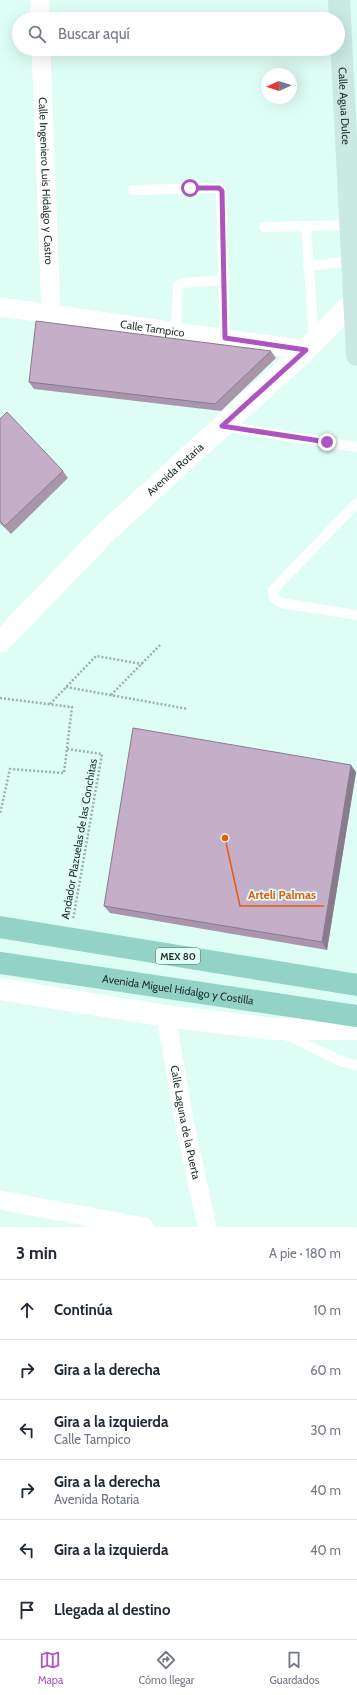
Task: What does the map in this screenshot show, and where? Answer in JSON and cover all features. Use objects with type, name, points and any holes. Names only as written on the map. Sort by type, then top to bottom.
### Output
[{"type":"main road","name":"Calle Agua Dulce","points":[[339,0],[340,12]]},
{"type":"main road","name":"Calle Agua Dulce","points":[[342,56],[352,260],[356,299],[357,355]]},
{"type":"main road","name":"MEX 80","points":[[0,927],[357,985]]},
{"type":"main road","name":"Avenida Miguel Hidalgo y Costilla","points":[[0,963],[357,1016]]},
{"type":"street","points":[[40,0],[40,12]]},
{"type":"street","name":"Calle Ingeniero Luis Hidalgo y Castro","points":[[41,56],[51,314]]},
{"type":"street","name":"Avenida Rotaria","points":[[0,642],[107,531],[310,346],[356,299]]},
{"type":"street","name":"Calle Tampico","points":[[0,307],[225,338],[310,346]]},
{"type":"street","points":[[0,989],[166,1016],[274,1029],[357,1029]]},
{"type":"street","name":"Calle Laguna de la Puerta","points":[[166,1016],[184,1120],[207,1227]]},
{"type":"street","points":[[0,1200],[144,1227]]},
{"type":"lane","points":[[134,190],[219,188],[222,191],[225,338]]},
{"type":"lane","points":[[264,227],[350,225]]},
{"type":"lane","points":[[306,226],[310,346]]},
{"type":"lane","points":[[308,266],[352,260]]},
{"type":"lane","points":[[176,331],[178,286],[183,283],[224,280]]},
{"type":"lane","points":[[222,426],[357,447]]},
{"type":"lane","points":[[357,503],[273,590],[274,598],[281,603],[357,615]]},
{"type":"lane","points":[[274,1029],[343,1062],[357,1065]]},
{"type":"path","points":[[110,695],[161,644]]},
{"type":"path","points":[[49,704],[96,656],[142,664]]},
{"type":"path","points":[[66,687],[188,709]]},
{"type":"path","points":[[0,698],[72,707],[64,773],[10,769],[0,814]]},
{"type":"path","name":"Andador Plazuelas de las Conchitas","points":[[67,749],[102,754],[70,938]]},
{"type":"building","points":[[36,321],[271,351],[215,404],[29,382]]},
{"type":"building","points":[[7,412],[63,471],[5,526],[0,521],[0,419]]},
{"type":"building","points":[[133,728],[351,765],[322,942],[104,906]]},
{"type":"place","name":"Arteli Palmas","points":[[225,838]]},
{"type":"route","points":[[190,188],[219,188],[222,191],[225,338],[306,350],[222,426],[327,442]]}]
